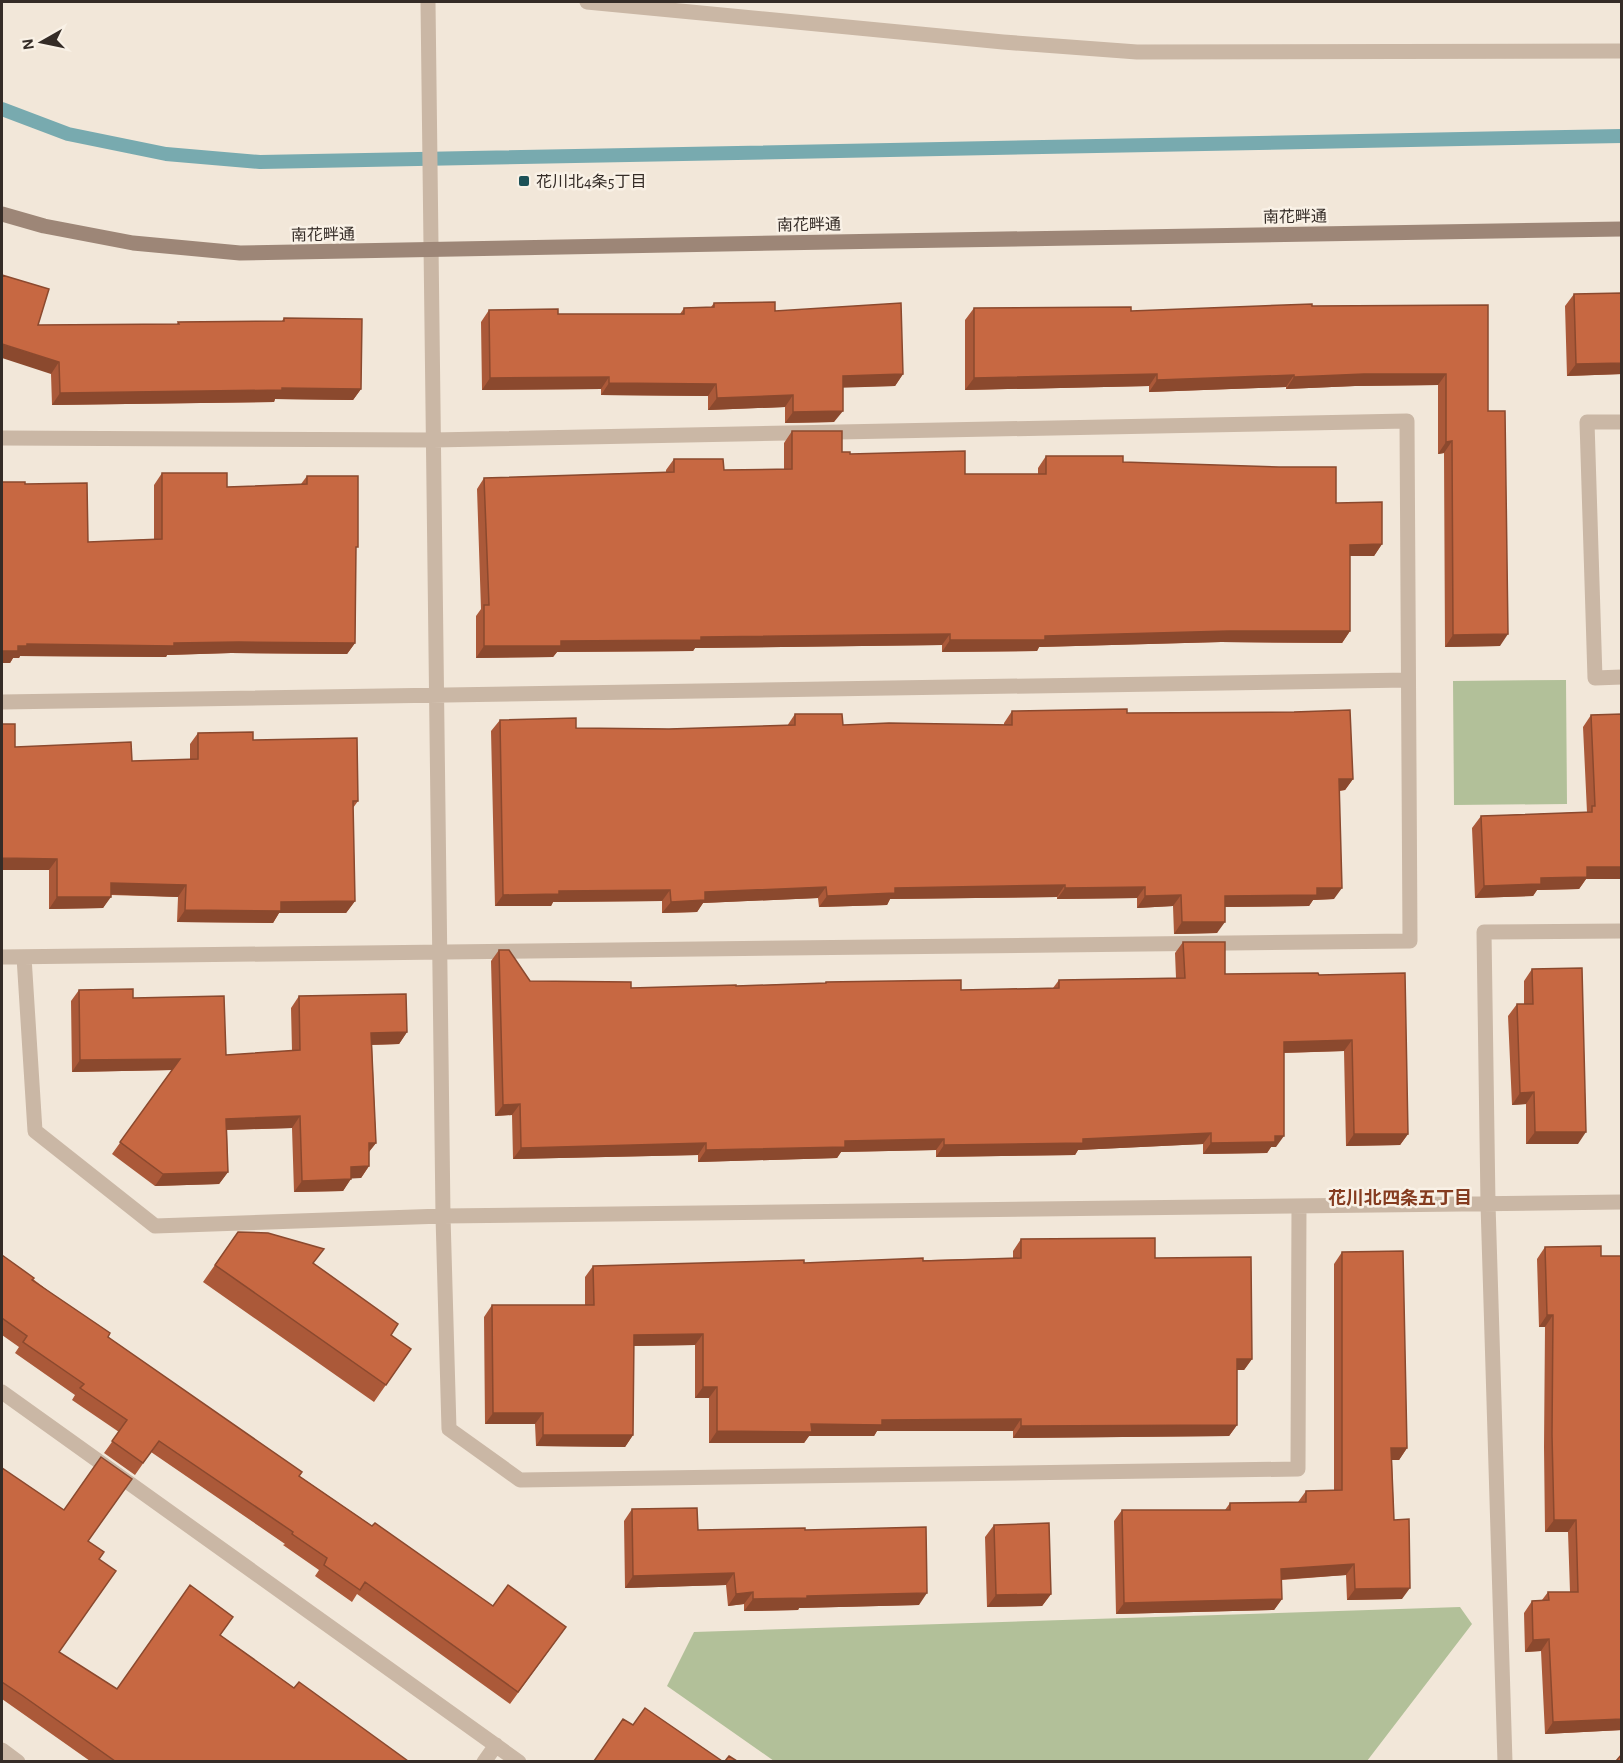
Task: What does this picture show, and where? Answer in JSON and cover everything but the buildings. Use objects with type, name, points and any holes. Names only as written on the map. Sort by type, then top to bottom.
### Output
[{"type":"street","points":[[428,2],[443,1216],[449,1430],[520,1480],[1298,1470],[1299,1206]]},
{"type":"street","points":[[587,2],[1003,42],[1137,52],[1622,51]]},
{"type":"street","name":"南花畔通","points":[[2,214],[44,226],[133,243],[240,254],[1622,229]]},
{"type":"street","points":[[2,438],[433,440],[1407,422],[1410,941],[2,957]]},
{"type":"street","points":[[1622,422],[1587,422],[1595,678],[1622,677]]},
{"type":"street","points":[[2,702],[1408,680]]},
{"type":"street","points":[[1505,1761],[1488,1204],[1484,932],[1622,931]]},
{"type":"street","points":[[24,957],[35,1131],[154,1226],[443,1216],[1622,1202]]},
{"type":"street","points":[[2,1392],[519,1761]]},
{"type":"street","points":[[484,1761],[496,1745]]},
{"type":"street","points":[[2,1750],[18,1761]]},
{"type":"green space","points":[[1566,680],[1567,804],[1454,805],[1453,681]]},
{"type":"green space","points":[[1460,1607],[1472,1624],[1367,1761],[774,1761],[667,1686],[694,1632]]},
{"type":"waterway","points":[[2,109],[68,134],[166,154],[260,162],[1622,136]]},
{"type":"place","name":"花川北4条5丁目","points":[[524,181]]},
{"type":"district","name":"花川北四条五丁目","points":[[1400,1198]]}]
